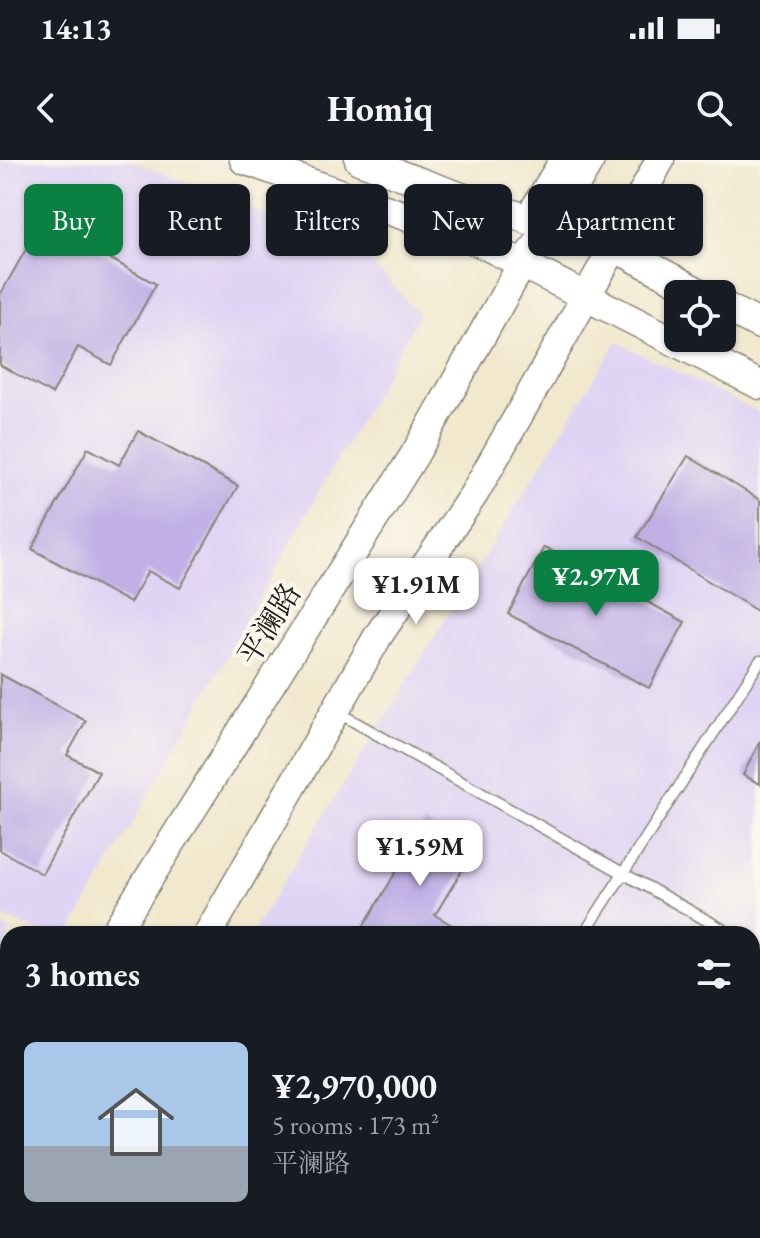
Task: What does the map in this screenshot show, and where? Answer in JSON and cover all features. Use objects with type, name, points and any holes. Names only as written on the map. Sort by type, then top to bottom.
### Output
[{"type":"main road","points":[[244,160],[477,241],[760,385]]},
{"type":"main road","points":[[359,160],[528,219]]},
{"type":"main road","points":[[555,184],[564,160]]},
{"type":"main road","points":[[571,184],[590,160]]},
{"type":"main road","points":[[647,184],[660,160]]},
{"type":"main road","name":"平澜路","points":[[119,926],[415,454],[528,250]]},
{"type":"main road","points":[[213,926],[378,636],[474,494],[609,256]]},
{"type":"main road","points":[[631,256],[676,280]]},
{"type":"main road","points":[[736,312],[760,325]]},
{"type":"lane","points":[[589,926],[760,661]]},
{"type":"lane","points":[[335,711],[717,926]]},
{"type":"shaded area","points":[[0,160],[126,160],[189,184],[139,184],[139,256],[250,256],[250,208],[266,215],[266,256],[366,256],[419,315],[75,926],[25,926],[0,915]]},
{"type":"shaded area","points":[[617,342],[760,413],[760,926],[256,926]]},
{"type":"building","points":[[24,253],[24,256],[105,256],[156,284],[111,365],[78,347],[52,394],[0,365],[0,295]]},
{"type":"building","points":[[138,431],[238,486],[180,588],[148,571],[130,603],[32,549],[88,448],[119,465]]},
{"type":"building","points":[[688,456],[760,500],[760,607],[757,611],[637,537]]},
{"type":"building","points":[[544,547],[685,622],[649,688],[508,614]]},
{"type":"building","points":[[0,674],[86,721],[67,755],[99,772],[42,874],[0,850]]},
{"type":"building","points":[[760,741],[760,784],[743,775]]},
{"type":"building","points":[[425,823],[473,852],[435,915],[454,926],[364,926]]}]
